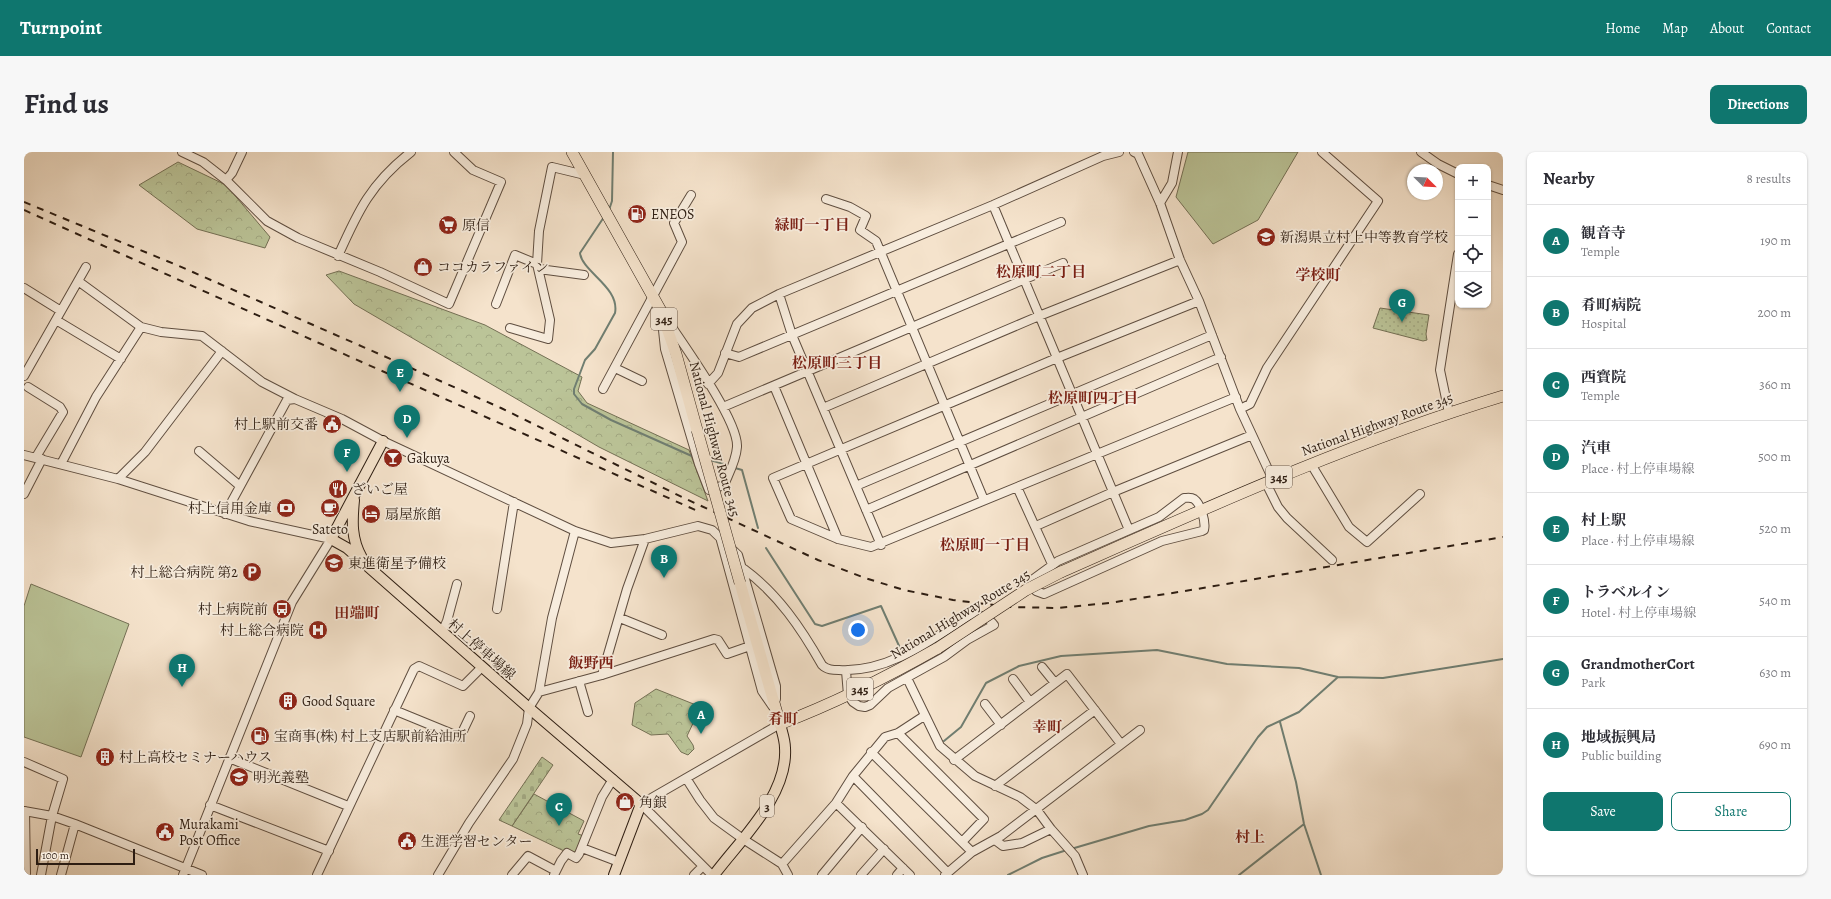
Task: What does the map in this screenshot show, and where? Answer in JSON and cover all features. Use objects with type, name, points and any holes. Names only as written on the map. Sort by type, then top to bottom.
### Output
[{"type":"highway","name":"National Highway Route 345","points":[[572,152],[661,311],[676,354],[780,724],[848,695],[905,666],[938,648],[1026,590],[1061,572],[1200,510],[1311,464],[1449,413],[1503,396]]},
{"type":"main road","points":[[331,539],[383,441]]},
{"type":"main road","points":[[355,494],[352,522],[354,544],[365,564]]},
{"type":"main road","name":"村上停車場線","points":[[331,539],[347,548],[641,804]]},
{"type":"main road","name":"3","points":[[713,875],[743,839],[774,796],[783,767],[785,749],[780,724]]},
{"type":"main road","points":[[614,875],[641,804]]},
{"type":"street","points":[[182,152],[203,162],[226,180],[267,221],[298,238],[338,256],[380,272],[449,304],[501,182],[473,170],[454,152]]},
{"type":"street","points":[[226,180],[235,169],[242,152]]},
{"type":"street","points":[[338,256],[365,200],[387,172],[411,152]]},
{"type":"street","points":[[708,384],[718,373],[737,324],[752,308],[779,294],[993,205],[1103,156],[1119,152]]},
{"type":"street","points":[[1134,152],[1138,154],[1160,203],[1180,260],[1199,301],[1240,409],[1252,435],[1278,507],[1287,518],[1332,560]]},
{"type":"street","points":[[1160,203],[1172,183],[1178,152]]},
{"type":"street","points":[[1240,409],[1250,404],[1267,368],[1378,201],[1322,152]]},
{"type":"street","points":[[1421,152],[1438,164],[1455,172]]},
{"type":"street","points":[[510,328],[548,339],[550,320],[538,266],[539,231],[552,167],[585,175]]},
{"type":"street","points":[[1491,186],[1503,190]]},
{"type":"street","points":[[603,389],[654,297],[682,242],[674,223],[691,195]]},
{"type":"street","points":[[826,199],[850,207],[866,216],[860,230],[876,240],[984,500]]},
{"type":"street","points":[[993,205],[1129,530]]},
{"type":"street","points":[[725,354],[738,357],[1010,245],[1061,222]]},
{"type":"street","points":[[496,304],[515,255],[538,266],[584,275]]},
{"type":"street","points":[[823,408],[928,365],[1039,316],[1180,260]]},
{"type":"street","points":[[723,407],[1063,263]]},
{"type":"street","points":[[24,376],[86,267]]},
{"type":"street","points":[[1449,413],[1440,370],[1455,272]]},
{"type":"street","points":[[78,281],[141,327],[161,332],[202,336],[262,382],[295,399],[342,419],[383,441],[576,531],[611,543],[645,539],[698,526],[712,530],[738,554],[744,569],[776,686],[776,712]]},
{"type":"street","points":[[24,288],[61,311]]},
{"type":"street","points":[[779,294],[792,335],[880,545]]},
{"type":"street","points":[[1199,301],[1057,358],[773,478],[791,519],[838,539],[871,548],[1236,397]]},
{"type":"street","points":[[661,311],[723,407],[735,434],[737,446],[734,461],[724,485],[709,490],[699,464],[665,348],[661,311]]},
{"type":"street","points":[[56,320],[121,359]]},
{"type":"street","points":[[61,464],[96,397],[141,327]]},
{"type":"street","points":[[856,486],[1212,335]]},
{"type":"street","points":[[118,479],[145,452],[222,351]]},
{"type":"street","points":[[866,510],[1221,357]]},
{"type":"street","points":[[615,368],[642,381]]},
{"type":"street","points":[[774,386],[838,539]]},
{"type":"street","points":[[24,494],[39,458],[63,412],[60,407],[28,387]]},
{"type":"street","points":[[225,514],[287,400],[295,399]]},
{"type":"street","points":[[1036,526],[1113,492],[1252,435]]},
{"type":"street","points":[[199,451],[240,486]]},
{"type":"street","points":[[24,455],[118,479],[225,514],[331,539],[292,602],[184,872]]},
{"type":"street","points":[[1311,464],[1349,527],[1367,542],[1420,494]]},
{"type":"street","points":[[1017,487],[1052,564]]},
{"type":"street","points":[[1184,498],[1194,499],[1200,510],[1205,526],[1204,530],[1199,533],[1162,541],[1044,594],[1039,593],[1031,582],[1052,564],[1129,530],[1159,517],[1184,498]]},
{"type":"street","points":[[497,609],[514,502]]},
{"type":"street","points":[[438,875],[469,822],[513,759],[527,724],[529,708],[539,692],[552,618],[576,531]]},
{"type":"street","points":[[719,537],[762,691],[776,712]]},
{"type":"street","points":[[602,676],[620,618],[627,589],[645,539]]},
{"type":"street","points":[[744,569],[766,586],[796,622],[823,667],[829,669],[846,670],[882,666],[970,615],[978,615],[991,621],[994,625],[967,640],[944,657],[888,688],[870,705],[865,707],[853,702],[848,695],[846,670]]},
{"type":"street","points":[[442,632],[447,621],[457,584]]},
{"type":"street","points":[[620,618],[662,635]]},
{"type":"street","points":[[539,692],[602,676],[714,639],[718,640],[727,654],[750,646]]},
{"type":"street","points":[[317,875],[348,806],[414,669],[419,666],[463,686],[482,667]]},
{"type":"street","points":[[1042,667],[1055,683]]},
{"type":"street","points":[[954,760],[1067,674],[1121,744]]},
{"type":"street","points":[[907,678],[924,716],[940,746],[954,760],[975,776],[1020,797],[1037,810],[1051,829],[1075,856],[1083,875]]},
{"type":"street","points":[[1013,680],[1030,702]]},
{"type":"street","points":[[579,681],[588,712]]},
{"type":"street","points":[[985,704],[1001,725]]},
{"type":"street","points":[[394,710],[460,737],[470,716]]},
{"type":"street","points":[[995,786],[1095,710]]},
{"type":"street","points":[[782,864],[836,803],[853,776],[871,752],[885,737],[898,733],[924,716]]},
{"type":"street","points":[[713,875],[641,804],[780,724]]},
{"type":"street","points":[[853,776],[947,874],[972,852],[996,840],[1140,730]]},
{"type":"street","points":[[898,733],[984,819],[962,842]]},
{"type":"street","points":[[871,752],[972,852]]},
{"type":"street","points":[[229,758],[348,806]]},
{"type":"street","points":[[24,762],[63,779],[52,816],[41,875]]},
{"type":"street","points":[[686,778],[707,811],[743,839],[782,864],[788,875]]},
{"type":"street","points":[[512,875],[526,861],[528,856],[555,873],[567,854],[576,858],[582,848],[602,797],[613,779]]},
{"type":"street","points":[[836,803],[910,875]]},
{"type":"street","points":[[210,805],[329,851]]},
{"type":"street","points":[[26,875],[25,811],[52,816],[75,824],[184,872],[202,875]]},
{"type":"street","points":[[61,875],[75,824]]},
{"type":"street","points":[[822,875],[862,828]]},
{"type":"street","points":[[996,840],[1002,846],[1022,843],[1051,829]]},
{"type":"street","points":[[582,848],[619,862]]},
{"type":"street","points":[[861,875],[884,849]]},
{"type":"street","points":[[694,875],[703,866]]},
{"type":"street","points":[[897,875],[903,868]]},
{"type":"green space","points":[[1188,152],[1298,152],[1258,220],[1213,244],[1176,197]]},
{"type":"green space","points":[[178,162],[226,185],[270,237],[265,248],[197,229],[139,185]]},
{"type":"green space","points":[[339,271],[485,325],[582,377],[578,391],[587,403],[689,450],[708,501],[599,447],[354,304],[326,275]]},
{"type":"green space","points":[[1380,308],[1429,315],[1426,334],[1427,340],[1423,341],[1373,328]]},
{"type":"green space","points":[[31,584],[129,624],[81,757],[24,737],[24,606]]},
{"type":"green space","points":[[656,689],[696,705],[696,717],[687,736],[694,749],[688,755],[681,752],[668,734],[651,735],[632,725],[635,703]]},
{"type":"green space","points":[[542,757],[553,765],[512,826],[499,820]]},
{"type":"green space","points":[[534,794],[584,821],[578,834],[584,836],[576,855],[564,851],[512,826]]},
{"type":"waterway","points":[[609,210],[612,201],[613,152]]},
{"type":"waterway","points":[[604,217],[580,253],[582,260],[587,267],[612,295],[615,304],[615,313],[595,349],[585,360],[574,389],[574,394],[582,404],[611,420],[694,457]]},
{"type":"waterway","points":[[710,460],[731,466]]},
{"type":"waterway","points":[[735,468],[742,470],[758,528]]},
{"type":"waterway","points":[[766,548],[815,624],[822,626],[881,606],[900,648]]},
{"type":"waterway","points":[[944,741],[961,727],[986,683],[1019,666],[1061,656],[1157,650],[1227,664],[1299,668],[1338,677],[1383,678],[1503,659]]},
{"type":"waterway","points":[[1071,849],[1149,826],[1185,820],[1202,814],[1208,810],[1258,737],[1267,727],[1299,712],[1338,677]]},
{"type":"waterway","points":[[1280,722],[1296,782],[1304,824],[1321,875]]},
{"type":"waterway","points":[[1239,875],[1304,824]]},
{"type":"waterway","points":[[1008,875],[1042,858],[1067,850]]},
{"type":"railway","points":[[24,202],[179,266],[501,408],[684,498],[818,560],[865,578],[904,590],[953,600],[1010,607],[1058,608],[1109,603],[1185,591],[1503,537]]},
{"type":"railway","points":[[24,210],[700,512]]},
{"type":"place","name":"ENEOS","points":[[637,214]]},
{"type":"place","name":"原信","points":[[448,225]]},
{"type":"place","name":"新潟県立村上中等教育学校","points":[[1266,237]]},
{"type":"place","name":"ココカラファイン","points":[[423,267]]},
{"type":"place","name":"GrandmotherCort","points":[[1402,322]]},
{"type":"place","name":"村上駅","points":[[400,392]]},
{"type":"place","name":"村上駅前交番","points":[[332,424]]},
{"type":"place","name":"汽車","points":[[407,438]]},
{"type":"place","name":"Gakuya","points":[[393,458]]},
{"type":"place","name":"トラベルイン","points":[[347,472]]},
{"type":"place","name":"ざいご屋","points":[[338,489]]},
{"type":"place","name":"村上信用金庫","points":[[286,508]]},
{"type":"place","name":"Sateto","points":[[330,508]]},
{"type":"place","name":"扇屋旅館","points":[[371,514]]},
{"type":"place","name":"東進衛星予備校","points":[[334,563]]},
{"type":"place","name":"村上総合病院 第2","points":[[252,572]]},
{"type":"place","name":"肴町病院","points":[[664,578]]},
{"type":"place","name":"村上病院前","points":[[282,609]]},
{"type":"place","name":"村上総合病院","points":[[318,630]]},
{"type":"place","name":"地域振興局","points":[[182,687]]},
{"type":"place","name":"Good Square","points":[[288,701]]},
{"type":"place","name":"観音寺","points":[[701,734]]},
{"type":"place","name":"宝商事(株) 村上支店駅前給油所","points":[[260,736]]},
{"type":"place","name":"村上高校セミナーハウス","points":[[105,757]]},
{"type":"place","name":"明光義塾","points":[[239,777]]},
{"type":"place","name":"角銀","points":[[625,802]]},
{"type":"place","name":"西寳院","points":[[559,826]]},
{"type":"place","name":"Murakami Post Office","points":[[165,832]]},
{"type":"place","name":"生涯学習センター","points":[[407,841]]},
{"type":"district","name":"緑町一丁目","points":[[812,225]]},
{"type":"district","name":"松原町二丁目","points":[[1041,272]]},
{"type":"district","name":"学校町","points":[[1318,275]]},
{"type":"district","name":"松原町三丁目","points":[[837,363]]},
{"type":"district","name":"松原町四丁目","points":[[1093,398]]},
{"type":"district","name":"松原町一丁目","points":[[985,545]]},
{"type":"district","name":"田端町","points":[[357,613]]},
{"type":"district","name":"飯野西","points":[[591,663]]},
{"type":"district","name":"肴町","points":[[783,719]]},
{"type":"district","name":"幸町","points":[[1047,727]]},
{"type":"district","name":"村上","points":[[1250,837]]}]
